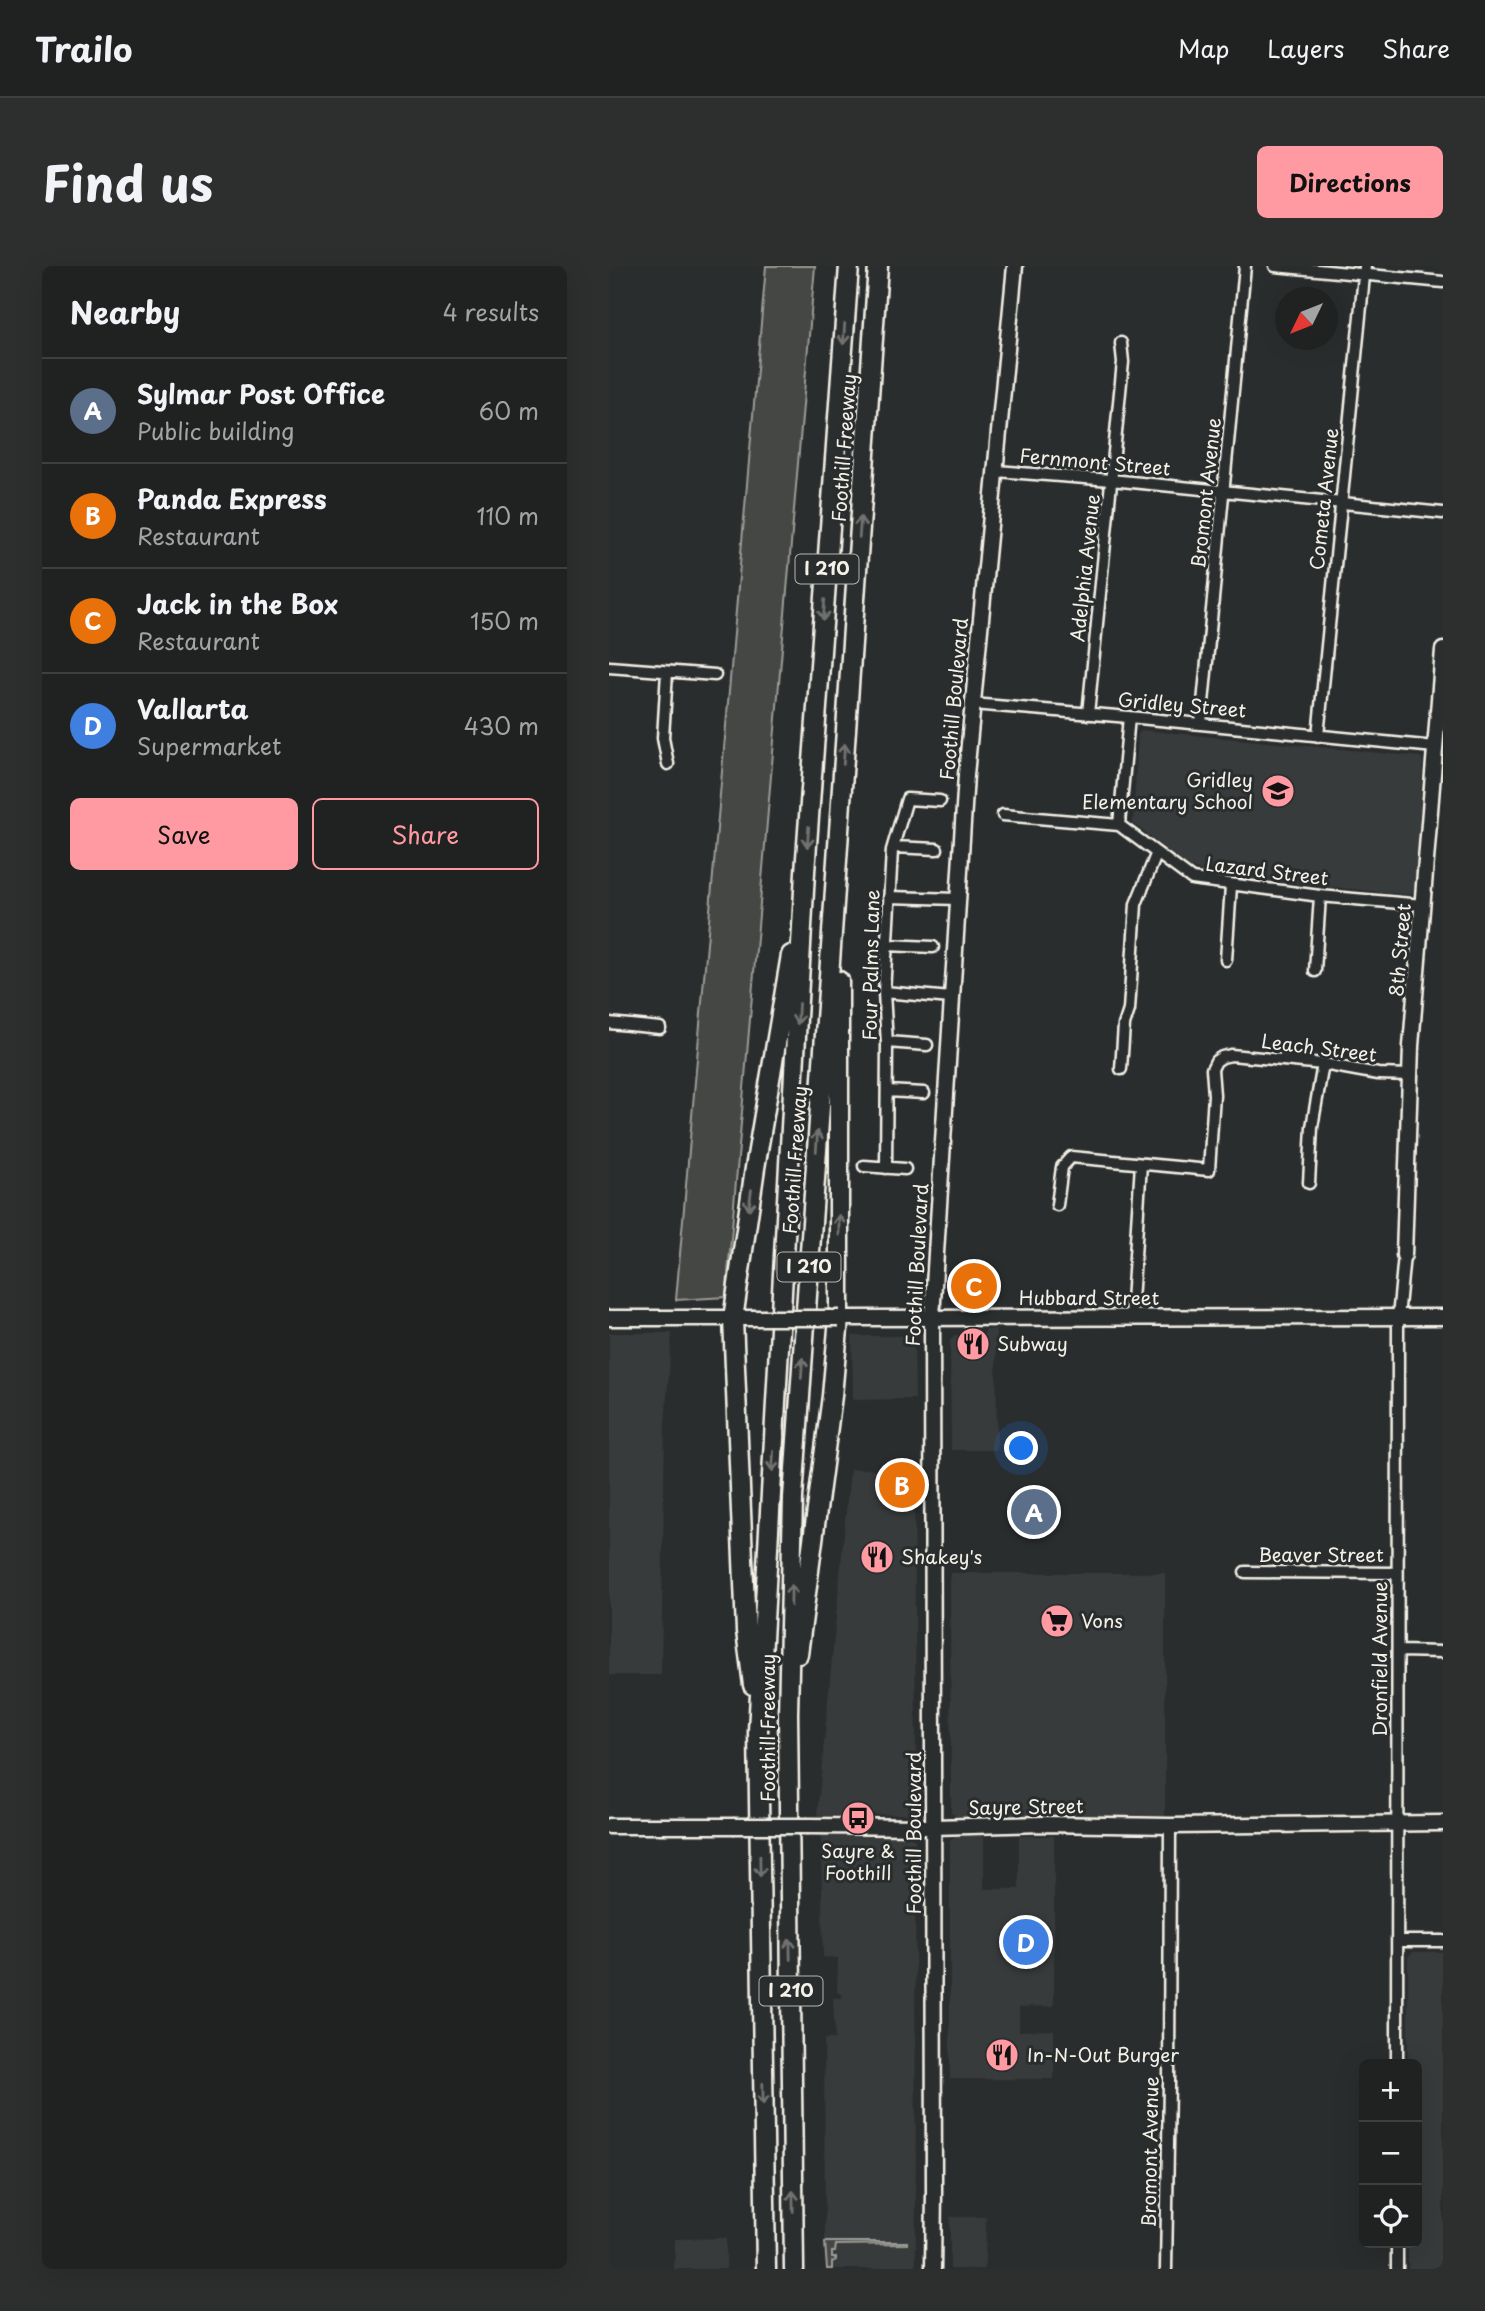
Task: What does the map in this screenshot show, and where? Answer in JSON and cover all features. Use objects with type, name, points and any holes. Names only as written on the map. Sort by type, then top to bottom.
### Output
[{"type":"highway","name":"Foothill Freeway","points":[[767,2269],[758,1731],[805,872],[849,266]]},
{"type":"highway","name":"Foothill Freeway","points":[[794,2269],[788,1713],[793,1497],[878,266]]},
{"type":"highway","points":[[788,1713],[803,1627],[839,1318],[839,822]]},
{"type":"highway","points":[[758,1731],[746,1631],[733,1319],[759,1144],[805,872]]},
{"type":"main road","name":"Foothill Boulevard","points":[[933,2269],[932,1317],[972,704],[1014,266]]},
{"type":"main road","name":"8th Street","points":[[1404,1255],[1411,1046],[1439,748],[1443,650]]},
{"type":"main road","name":"Hubbard Street","points":[[609,1318],[1443,1317]]},
{"type":"main road","name":"Sayre Street","points":[[609,1826],[933,1828],[1042,1824],[1443,1824]]},
{"type":"street","name":"Bromont Avenue","points":[[1201,724],[1245,266]]},
{"type":"street","points":[[1275,266],[1365,270],[1443,282]]},
{"type":"street","name":"Cometa Avenue","points":[[1318,736],[1365,270]]},
{"type":"street","name":"Adelphia Avenue","points":[[1088,714],[1123,362],[1121,343]]},
{"type":"street","name":"Fernmont Street","points":[[996,471],[1443,513]]},
{"type":"street","points":[[609,667],[715,675]]},
{"type":"street","points":[[667,672],[663,738],[668,764]]},
{"type":"street","name":"Gridley Street","points":[[972,704],[1439,748]]},
{"type":"street","points":[[1003,815],[1119,825],[1129,717]]},
{"type":"street","name":"Four Palms Lane","points":[[886,1168],[887,1042],[884,992],[893,847],[907,799],[940,801]]},
{"type":"street","name":"Lazard Street","points":[[1119,825],[1156,855],[1192,879],[1231,886],[1423,905]]},
{"type":"street","points":[[893,847],[937,849]]},
{"type":"street","points":[[1121,1069],[1124,1025],[1129,1010],[1136,904],[1156,855]]},
{"type":"street","points":[[1226,960],[1231,886]]},
{"type":"street","points":[[1315,971],[1320,896]]},
{"type":"street","points":[[889,897],[958,899]]},
{"type":"street","points":[[886,945],[933,947]]},
{"type":"street","points":[[884,992],[951,998]]},
{"type":"street","points":[[609,1023],[660,1028]]},
{"type":"street","points":[[887,1042],[927,1045]]},
{"type":"street","name":"Leach Street","points":[[1141,1164],[1209,1170],[1214,1095],[1212,1069],[1222,1057],[1231,1055],[1378,1074],[1411,1075]]},
{"type":"street","points":[[1308,1183],[1312,1127],[1324,1065]]},
{"type":"street","points":[[887,1091],[924,1093]]},
{"type":"street","points":[[1057,1205],[1062,1167],[1071,1157],[1141,1164],[1131,1317]]},
{"type":"street","points":[[864,1166],[905,1169]]},
{"type":"street","name":"Dronfield Avenue","points":[[1397,2059],[1398,1318],[1404,1255]]},
{"type":"street","name":"Beaver Street","points":[[1245,1572],[1397,1573]]},
{"type":"street","points":[[1399,1651],[1443,1652]]},
{"type":"street","name":"Bromont Avenue","points":[[1166,2269],[1170,1826]]},
{"type":"street","points":[[1398,1941],[1443,1941]]},
{"type":"street","points":[[1397,2248],[1397,2269]]},
{"type":"shaded area","points":[[766,266],[815,266],[726,1297],[676,1300]]},
{"type":"shaded area","name":"Gridley Elementary School","points":[[1142,730],[1421,757],[1423,762],[1415,892],[1409,895],[1219,875],[1185,865],[1133,823],[1138,734]]},
{"type":"shaded area","points":[[996,1329],[997,1450],[951,1450],[950,1341],[955,1335],[984,1335],[985,1330]]},
{"type":"shaded area","points":[[609,1333],[672,1333],[665,1424],[661,1675],[609,1675]]},
{"type":"shaded area","points":[[852,1336],[914,1336],[915,1399],[853,1400]]},
{"type":"shaded area","points":[[850,1469],[914,1470],[916,1744],[915,1810],[911,1814],[817,1816]]},
{"type":"shaded area","points":[[950,1573],[1165,1573],[1165,1816],[956,1816],[951,1813]]},
{"type":"shaded area","points":[[908,1835],[915,1840],[916,2269],[827,2269],[824,2039],[835,2039],[833,1998],[842,1998],[842,1995],[837,1992],[838,1958],[823,1957],[821,1836]]},
{"type":"shaded area","points":[[955,1836],[984,1836],[984,1889],[1019,1889],[1019,1836],[1054,1836],[1054,2006],[1019,2007],[1019,2031],[1054,2030],[1054,2079],[950,2079],[950,1841]]},
{"type":"shaded area","points":[[1413,1952],[1443,1952],[1443,2269],[1408,2269],[1408,2248],[1422,2248],[1422,2059],[1408,2059],[1408,1957]]},
{"type":"shaded area","points":[[950,2217],[986,2217],[985,2269],[950,2269]]},
{"type":"shaded area","points":[[726,2238],[726,2269],[674,2269],[675,2239]]},
{"type":"shaded area","points":[[825,2242],[907,2244],[836,2245],[832,2258],[836,2260],[832,2262],[832,2269],[827,2269]]},
{"type":"place","name":"Gridley Elementary School","points":[[1278,791]]},
{"type":"place","name":"Jack in the Box","points":[[974,1286]]},
{"type":"place","name":"Subway","points":[[973,1344]]},
{"type":"place","name":"Panda Express","points":[[902,1485]]},
{"type":"place","name":"Sylmar Post Office","points":[[1034,1512]]},
{"type":"place","name":"Shakey's","points":[[877,1557]]},
{"type":"place","name":"Vons","points":[[1057,1621]]},
{"type":"place","name":"Sayre & Foothill","points":[[858,1818]]},
{"type":"place","name":"Vallarta","points":[[1026,1942]]},
{"type":"place","name":"In-N-Out Burger","points":[[1002,2055]]}]
